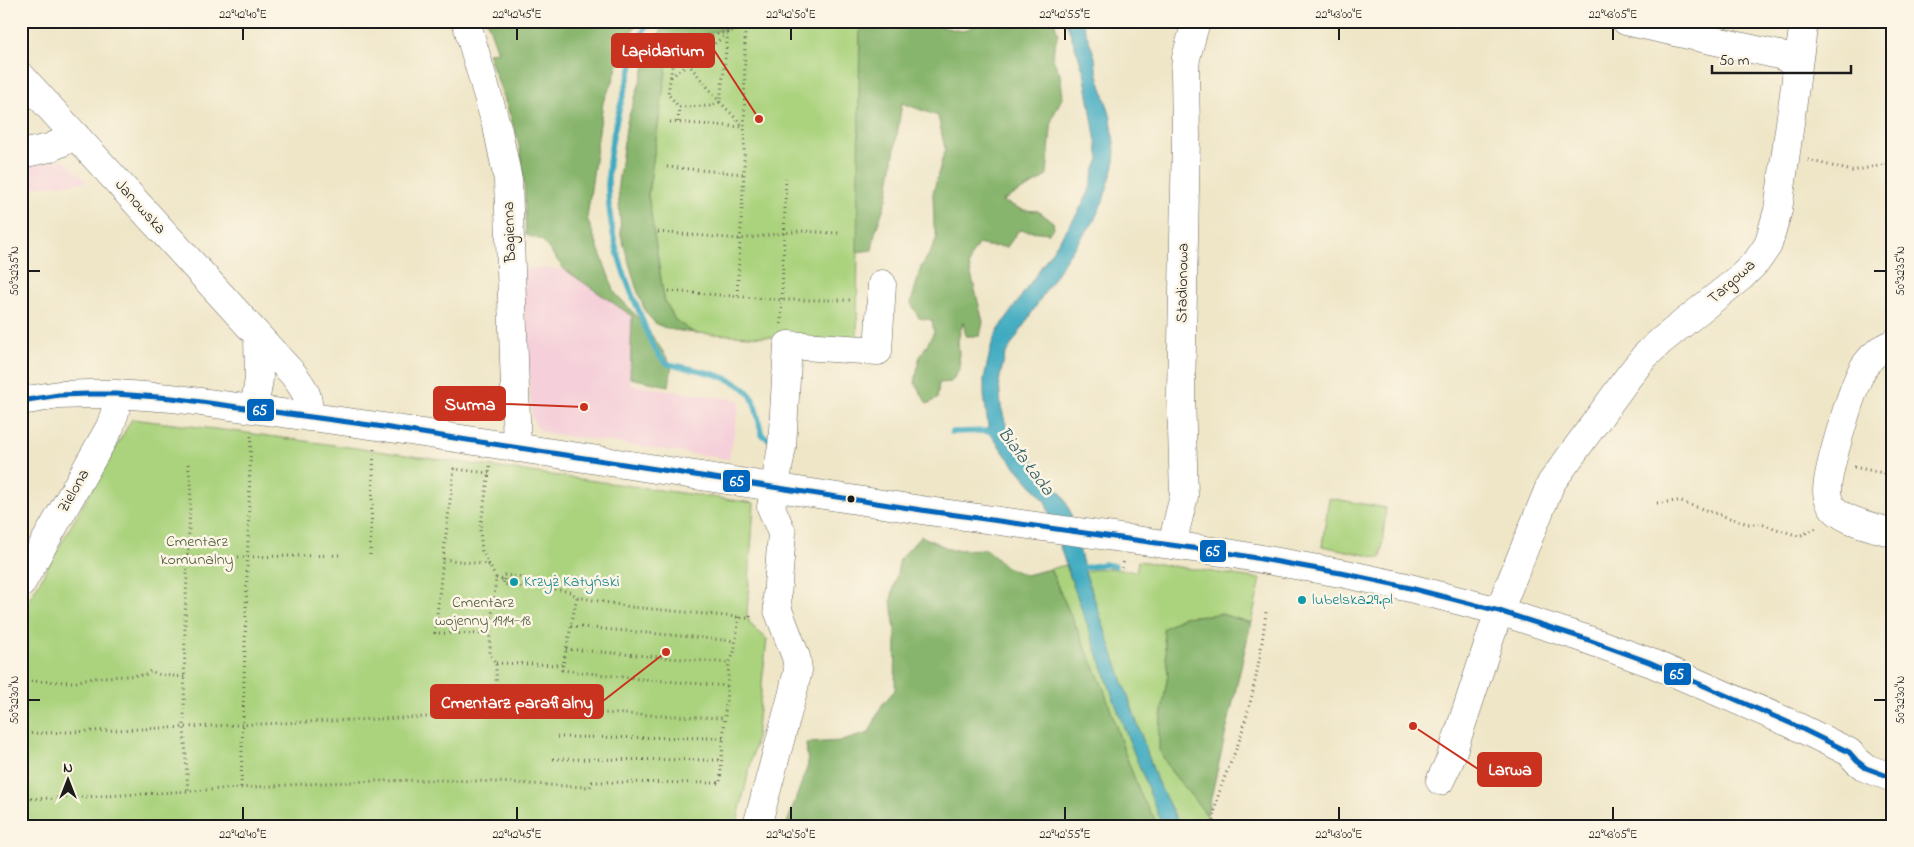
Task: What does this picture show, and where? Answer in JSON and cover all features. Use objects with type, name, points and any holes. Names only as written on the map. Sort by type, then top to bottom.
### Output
[{"type":"street","name":"Bagienna","points":[[466,21],[498,132],[508,180],[517,448]]},
{"type":"street","name":"Stadionowa","points":[[1174,545],[1184,496],[1181,394],[1186,137],[1185,70],[1186,58],[1196,21]]},
{"type":"street","points":[[1626,21],[1779,55],[1791,61],[1796,73]]},
{"type":"street","name":"Targowa","points":[[1440,781],[1450,760],[1499,611],[1551,483],[1645,356],[1741,277],[1757,261],[1768,245],[1778,210],[1804,21]]},
{"type":"street","name":"Janowska","points":[[24,84],[76,136],[258,338],[293,374],[309,399],[308,416]]},
{"type":"street","points":[[21,154],[48,148],[76,136]]},
{"type":"street","points":[[757,826],[798,670],[794,652],[778,610],[777,597],[782,533],[771,507],[782,446],[788,345],[878,351],[882,284]]},
{"type":"street","points":[[253,421],[259,379],[258,338]]},
{"type":"street","points":[[1893,343],[1881,349],[1865,365],[1851,398],[1829,477],[1827,493],[1832,505],[1840,515],[1893,532]]},
{"type":"street","points":[[21,401],[59,396],[116,394],[172,398],[253,421],[308,416],[1108,537],[1247,556],[1346,574],[1499,611],[1583,638],[1673,671],[1849,752],[1861,765],[1893,778]]},
{"type":"street","name":"Zielona","points":[[21,584],[110,427],[115,412],[116,394]]},
{"type":"street","points":[[1849,752],[1866,752],[1893,761]]},
{"type":"path","points":[[678,122],[679,107],[668,94],[675,47],[683,42],[745,28],[744,174],[736,296]]},
{"type":"path","points":[[670,77],[728,33]]},
{"type":"path","points":[[720,102],[728,33]]},
{"type":"path","points":[[675,47],[720,102],[744,127]]},
{"type":"path","points":[[679,107],[710,106],[720,102]]},
{"type":"path","points":[[670,122],[744,127]]},
{"type":"path","points":[[1803,158],[1852,171],[1893,163]]},
{"type":"path","points":[[667,167],[744,174]]},
{"type":"path","points":[[786,177],[780,338],[788,345]]},
{"type":"path","points":[[658,232],[740,239],[813,230],[840,233]]},
{"type":"path","points":[[669,291],[782,300],[852,300]]},
{"type":"path","points":[[241,787],[253,421]]},
{"type":"path","points":[[370,555],[373,450]]},
{"type":"path","points":[[1833,462],[1893,475]]},
{"type":"path","points":[[188,464],[191,484],[184,727],[188,791]]},
{"type":"path","points":[[490,466],[480,530],[482,550],[496,578],[490,634],[490,656],[496,663],[497,714]]},
{"type":"path","points":[[489,472],[454,468],[435,633],[490,634]]},
{"type":"path","points":[[1657,503],[1678,501],[1748,524],[1761,524],[1800,536],[1840,515]]},
{"type":"path","points":[[188,558],[343,555]]},
{"type":"path","points":[[443,559],[490,565]]},
{"type":"path","points":[[504,575],[525,578],[524,588],[503,584],[504,580],[504,575]]},
{"type":"path","points":[[496,578],[504,580]]},
{"type":"path","points":[[525,583],[570,592],[577,597],[631,607],[750,618],[750,613]]},
{"type":"path","points":[[577,597],[562,670],[727,686]]},
{"type":"path","points":[[1214,826],[1218,793],[1239,743],[1252,698],[1266,612]]},
{"type":"path","points":[[21,799],[92,797],[241,787],[432,780],[590,787],[592,782],[720,783],[729,663],[734,653],[739,616]]},
{"type":"path","points":[[571,626],[735,641]]},
{"type":"path","points":[[566,649],[729,663]]},
{"type":"path","points":[[496,663],[563,665]]},
{"type":"path","points":[[21,681],[76,682],[103,676],[145,675],[150,671],[161,675],[185,676]]},
{"type":"path","points":[[21,734],[497,714],[601,713],[724,718]]},
{"type":"path","points":[[557,737],[722,738]]},
{"type":"path","points":[[552,759],[721,760]]},
{"type":"shaded area","points":[[63,159],[87,182],[23,188],[23,167]]},
{"type":"shaded area","points":[[521,268],[564,269],[632,316],[630,385],[740,400],[729,459],[552,434],[537,428],[532,417]]},
{"type":"green space","points":[[487,21],[638,21],[623,47],[613,81],[603,102],[587,218],[615,293],[644,324],[672,365],[669,386],[630,378],[632,316],[564,269],[542,240],[526,235],[522,159],[513,124],[488,53],[498,52]]},
{"type":"green space","points":[[668,21],[752,21],[670,44],[648,195],[664,299],[675,320],[694,333],[668,329],[656,324],[646,313],[636,287],[621,235],[618,184],[627,122],[653,42]]},
{"type":"green space","points":[[752,21],[860,21],[857,342],[694,333],[675,320],[664,299],[648,195],[670,44]]},
{"type":"green space","points":[[860,21],[932,21],[937,26],[962,31],[987,21],[1054,21],[1058,33],[1052,57],[1060,74],[1063,96],[1052,118],[1047,174],[1043,179],[1002,201],[1023,210],[1038,211],[1053,222],[1054,228],[1049,233],[1019,230],[1007,247],[978,244],[971,256],[969,266],[983,322],[980,336],[966,336],[963,322],[958,340],[960,369],[951,382],[939,383],[937,399],[927,404],[915,383],[919,359],[934,332],[932,320],[919,318],[911,303],[921,267],[937,237],[934,226],[933,193],[945,149],[938,116],[902,103],[887,198],[875,233],[872,250],[857,252]]},
{"type":"green space","points":[[132,419],[240,432],[754,503],[747,614],[750,624],[767,639],[755,745],[736,826],[21,826],[21,614]]},
{"type":"green space","points":[[1329,498],[1386,508],[1381,558],[1322,546]]},
{"type":"green space","points":[[921,536],[952,550],[986,549],[1006,567],[1025,575],[1050,569],[1103,687],[1142,798],[1159,826],[786,826],[808,765],[806,743],[842,741],[869,733],[882,705],[895,690],[896,637],[891,600],[900,559]]},
{"type":"green space","points":[[1138,561],[1261,579],[1251,623],[1221,614],[1183,617],[1163,629],[1168,674],[1159,730],[1171,771],[1207,815],[1202,826],[1180,826],[1157,781],[1085,572],[1116,569],[1136,572]]},
{"type":"green space","points":[[1066,565],[1125,730],[1164,826],[1159,826],[1142,798],[1103,687],[1050,569]]},
{"type":"green space","points":[[1221,614],[1251,623],[1207,815],[1171,771],[1159,750],[1159,730],[1168,674],[1163,629],[1183,617]]},
{"type":"water","name":"Biała Łada","points":[[1066,21],[1082,21],[1095,57],[1096,68],[1111,118],[1115,151],[1114,166],[1103,201],[1093,223],[1067,257],[1005,355],[999,382],[1001,406],[1007,429],[1063,496],[1070,511],[1085,572],[1157,781],[1180,826],[1164,826],[1159,817],[1125,730],[1045,501],[1007,457],[991,435],[988,427],[984,378],[992,343],[997,332],[1077,214],[1089,192],[1099,159],[1084,72]]},
{"type":"waterway","points":[[652,21],[645,28],[640,38],[611,147],[608,182],[609,201],[614,239],[619,257],[631,294],[650,340],[662,359],[668,364],[726,378],[746,390],[754,402],[762,435],[769,439]]},
{"type":"waterway","name":"Biała Łada","points":[[952,432],[987,431],[997,433]]},
{"type":"waterway","points":[[1078,569],[1104,564],[1115,566]]},
{"type":"transit line","name":"65","points":[[21,401],[59,395],[89,394],[172,398],[377,426],[928,511],[1228,553],[1346,574],[1499,611],[1649,662],[1792,724],[1849,752],[1866,768],[1893,778]]},
{"type":"place","name":"Lapidarium","points":[[759,119]]},
{"type":"place","name":"Surma","points":[[584,407]]},
{"type":"place","name":"Krzyż Katyński","points":[[514,582]]},
{"type":"place","name":"lubelska29.pl","points":[[1302,600]]},
{"type":"place","name":"Cmentarz parafialny","points":[[666,652]]},
{"type":"place","name":"Larwa","points":[[1413,726]]},
{"type":"park label","name":"Cmentarz komunalny","points":[[197,551]]},
{"type":"park label","name":"Cmentarz wojenny 1914-18","points":[[483,612]]}]
